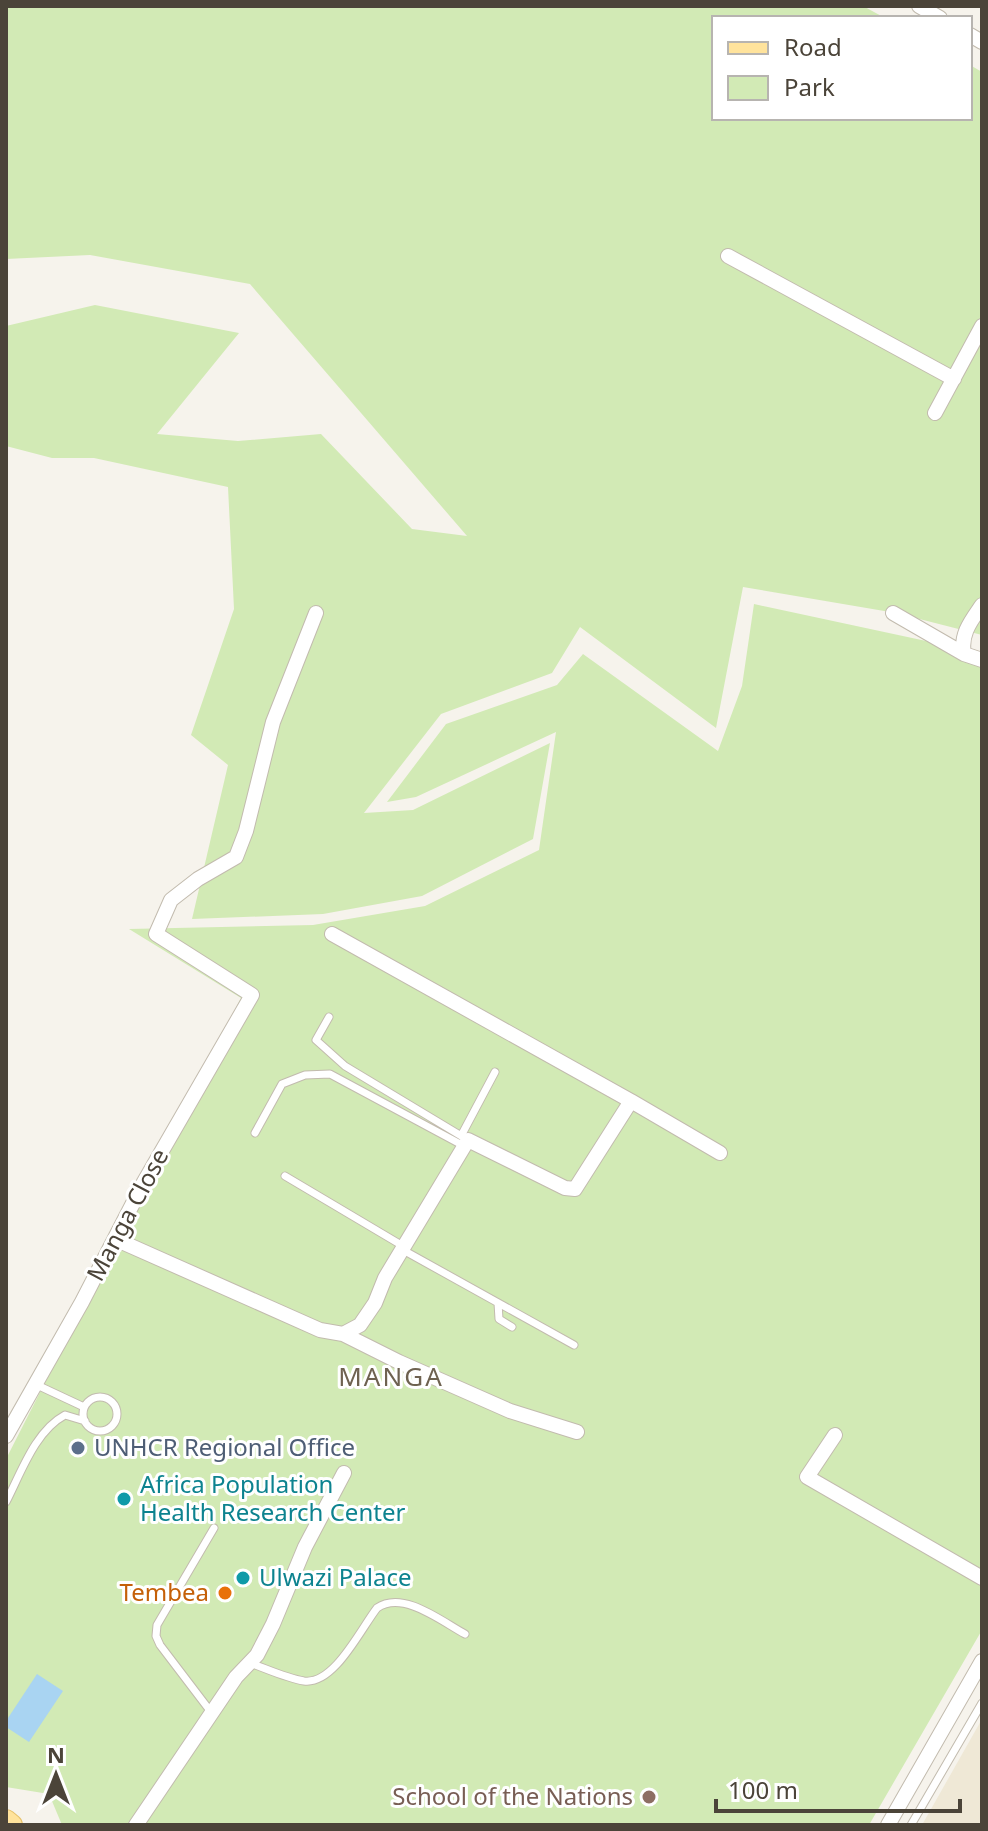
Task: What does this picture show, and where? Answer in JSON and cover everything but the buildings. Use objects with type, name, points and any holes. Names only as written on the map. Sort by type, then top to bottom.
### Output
[{"type":"main road","points":[[6,1820],[12,1825]]},
{"type":"street","points":[[919,6],[936,16]]},
{"type":"street","points":[[728,256],[954,379]]},
{"type":"street","points":[[935,413],[982,326]]},
{"type":"street","points":[[964,654],[963,637],[982,605]]},
{"type":"street","name":"Manga Close","points":[[6,1436],[37,1385],[144,1182],[252,995],[156,934],[171,900],[198,879],[236,857],[246,831],[273,722],[316,613]]},
{"type":"street","points":[[893,613],[964,654],[982,660]]},
{"type":"street","points":[[332,934],[720,1153]]},
{"type":"street","points":[[343,1334],[360,1325],[464,1140],[565,1188],[575,1189],[631,1101]]},
{"type":"street","points":[[115,1239],[320,1330],[343,1334],[510,1411],[577,1432]]},
{"type":"street","points":[[835,1435],[807,1477],[982,1578]]},
{"type":"street","points":[[136,1825],[236,1677],[257,1655],[305,1547],[344,1473]]},
{"type":"street","points":[[888,1825],[982,1661]]},
{"type":"lane","points":[[329,1017],[316,1040],[345,1066],[464,1140]]},
{"type":"lane","points":[[464,1140],[495,1072]]},
{"type":"lane","points":[[255,1133],[282,1084],[305,1075],[330,1074],[464,1140]]},
{"type":"lane","points":[[285,1176],[574,1345]]},
{"type":"lane","points":[[498,1303],[499,1319],[512,1327]]},
{"type":"lane","points":[[37,1385],[84,1407]]},
{"type":"lane","points":[[6,1502],[39,1439],[54,1421],[65,1415],[102,1430],[112,1425],[117,1415],[113,1403],[104,1397],[92,1399],[84,1407],[85,1421]]},
{"type":"lane","points":[[212,1714],[156,1636],[157,1625],[214,1528]]},
{"type":"lane","points":[[250,1663],[303,1681],[322,1679],[333,1670],[372,1615],[386,1602],[409,1605],[465,1634]]},
{"type":"lane","points":[[911,1825],[982,1703]]},
{"type":"shaded area","points":[[982,1719],[982,1825],[922,1825]]},
{"type":"green space","points":[[6,6],[863,6],[881,16],[712,16],[712,120],[972,120],[972,66],[982,72],[982,635],[896,613],[743,587],[716,728],[580,627],[552,673],[441,714],[364,813],[413,810],[550,743],[533,839],[422,896],[323,914],[192,919],[228,765],[191,735],[234,609],[228,487],[94,458],[52,458],[6,446],[6,326],[95,305],[239,333],[157,434],[238,441],[321,434],[412,529],[467,536],[250,284],[90,255],[6,259]]},
{"type":"green space","points":[[754,604],[982,653],[982,1630],[869,1825],[62,1825],[49,1794],[6,1787],[6,1459],[241,998],[129,929],[313,925],[425,906],[539,850],[556,732],[416,797],[387,802],[446,724],[557,685],[583,654],[718,751],[742,686]]},
{"type":"water","points":[[37,1674],[63,1691],[29,1742],[6,1727],[6,1721]]},
{"type":"place","name":"UNHCR Regional Office","points":[[78,1448]]},
{"type":"place","name":"Africa Population Health Research Center","points":[[124,1499]]},
{"type":"place","name":"Ulwazi Palace","points":[[243,1578]]},
{"type":"place","name":"Tembea","points":[[225,1593]]},
{"type":"place","name":"School of the Nations","points":[[649,1797]]},
{"type":"district","name":"MANGA","points":[[391,1377]]}]
